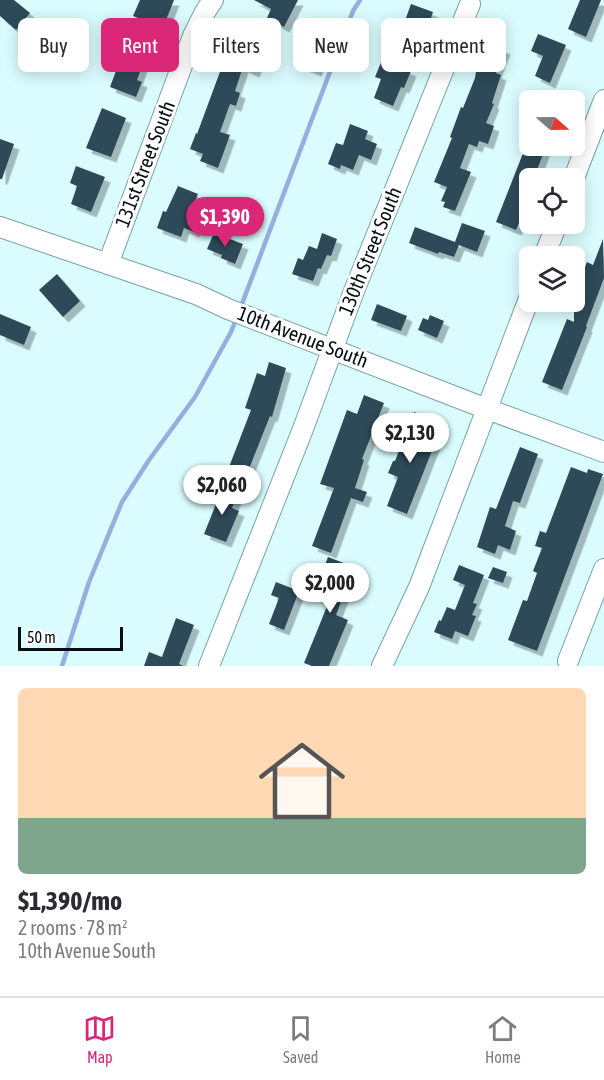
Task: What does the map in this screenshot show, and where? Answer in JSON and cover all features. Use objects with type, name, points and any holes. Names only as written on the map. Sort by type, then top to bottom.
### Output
[{"type":"street","name":"131st Street South","points":[[108,264],[193,36],[213,0]]},
{"type":"street","name":"130th Street South","points":[[209,666],[303,429],[354,291],[470,4]]},
{"type":"street","points":[[578,168],[604,99]]},
{"type":"street","name":"10th Avenue South","points":[[0,227],[196,294],[228,309],[604,452]]},
{"type":"street","points":[[382,666],[420,587],[524,312]]},
{"type":"street","points":[[568,661],[604,569]]},
{"type":"building","points":[[0,0],[14,0],[30,13],[26,18],[18,18],[16,30],[0,16]]},
{"type":"building","points":[[140,0],[174,0],[167,18],[133,16]]},
{"type":"building","points":[[254,0],[298,0],[284,27],[281,25],[281,18],[267,18],[271,9]]},
{"type":"building","points":[[580,0],[601,0],[586,37],[568,29]]},
{"type":"building","points":[[411,4],[433,12],[431,18],[406,18]]},
{"type":"building","points":[[538,34],[566,45],[550,83],[535,76],[543,56],[531,51]]},
{"type":"building","points":[[381,62],[381,72],[411,72],[393,106],[374,98],[381,79],[375,77]]},
{"type":"building","points":[[116,72],[140,72],[137,80],[142,82],[136,97],[110,87]]},
{"type":"building","points":[[220,72],[241,72],[235,91],[240,93],[236,106],[230,104],[220,132],[230,135],[218,168],[200,161],[203,154],[190,149]]},
{"type":"building","points":[[476,72],[496,72],[501,75],[492,103],[494,104],[486,123],[494,126],[488,144],[479,141],[477,147],[469,144],[460,168],[471,172],[455,211],[443,207],[445,202],[441,201],[447,187],[434,182],[452,138],[450,137],[461,107],[463,108]]},
{"type":"building","points":[[102,108],[126,118],[111,157],[86,148]]},
{"type":"building","points":[[350,124],[368,131],[365,139],[377,144],[371,160],[359,155],[353,170],[341,165],[340,169],[328,164],[336,143],[343,145]]},
{"type":"building","points":[[0,139],[14,144],[2,179],[0,179]]},
{"type":"building","points":[[522,156],[542,156],[538,168],[519,168],[519,223],[516,230],[496,222]]},
{"type":"building","points":[[76,166],[105,177],[91,212],[71,204],[77,186],[70,183]]},
{"type":"building","points":[[178,186],[198,194],[189,216],[198,220],[194,232],[184,228],[181,237],[157,228],[163,211],[166,212]]},
{"type":"building","points":[[462,223],[485,231],[477,252],[459,245],[454,257],[439,252],[438,254],[409,243],[415,227],[455,242]]},
{"type":"building","points":[[214,233],[243,244],[235,264],[207,249]]},
{"type":"building","points":[[322,233],[337,239],[331,256],[327,255],[313,281],[292,274],[298,258],[303,260],[309,246],[317,249]]},
{"type":"building","points":[[603,239],[604,278],[562,390],[542,382],[567,319],[574,322],[574,312],[585,312],[585,267],[587,262],[593,265]]},
{"type":"building","points":[[57,274],[80,301],[63,317],[39,290]]},
{"type":"building","points":[[377,304],[407,316],[401,331],[371,320]]},
{"type":"building","points":[[0,314],[31,327],[24,345],[0,335]]},
{"type":"building","points":[[430,315],[444,321],[437,338],[418,330],[423,318],[428,320]]},
{"type":"building","points":[[269,362],[286,368],[272,417],[270,416],[247,474],[229,467],[251,410],[245,408],[257,373],[265,376]]},
{"type":"building","points":[[364,395],[384,403],[362,459],[364,460],[355,488],[367,492],[363,502],[351,498],[331,553],[312,546],[334,488],[320,484],[347,410],[357,414]]},
{"type":"building","points":[[414,412],[431,419],[423,439],[435,443],[407,514],[387,506],[398,477],[388,473]]},
{"type":"building","points":[[520,447],[538,454],[520,503],[513,501],[505,526],[516,531],[510,550],[498,545],[495,554],[477,547],[490,507],[496,509]]},
{"type":"building","points":[[571,467],[587,473],[588,469],[603,474],[537,651],[508,640],[523,600],[527,601],[537,573],[533,571],[542,548],[535,546],[540,531],[546,533]]},
{"type":"building","points":[[219,488],[237,495],[232,508],[239,511],[226,542],[204,534],[216,504],[212,503]]},
{"type":"building","points":[[328,557],[354,567],[336,615],[348,620],[329,666],[312,666],[304,663],[332,594],[316,588]]},
{"type":"building","points":[[459,565],[484,575],[473,603],[477,604],[472,615],[476,616],[468,636],[455,631],[452,639],[434,632],[447,607],[455,610],[465,585],[453,580]]},
{"type":"building","points":[[493,567],[507,572],[503,583],[488,578]]},
{"type":"building","points":[[276,582],[299,591],[284,630],[269,624],[279,598],[271,595]]},
{"type":"building","points":[[176,618],[194,625],[179,664],[183,666],[144,666],[149,652],[162,657]]},
{"type":"waterway","points":[[240,309],[353,11],[360,0]]},
{"type":"waterway","points":[[62,666],[89,582],[122,502],[149,460],[195,397],[237,317]]}]
